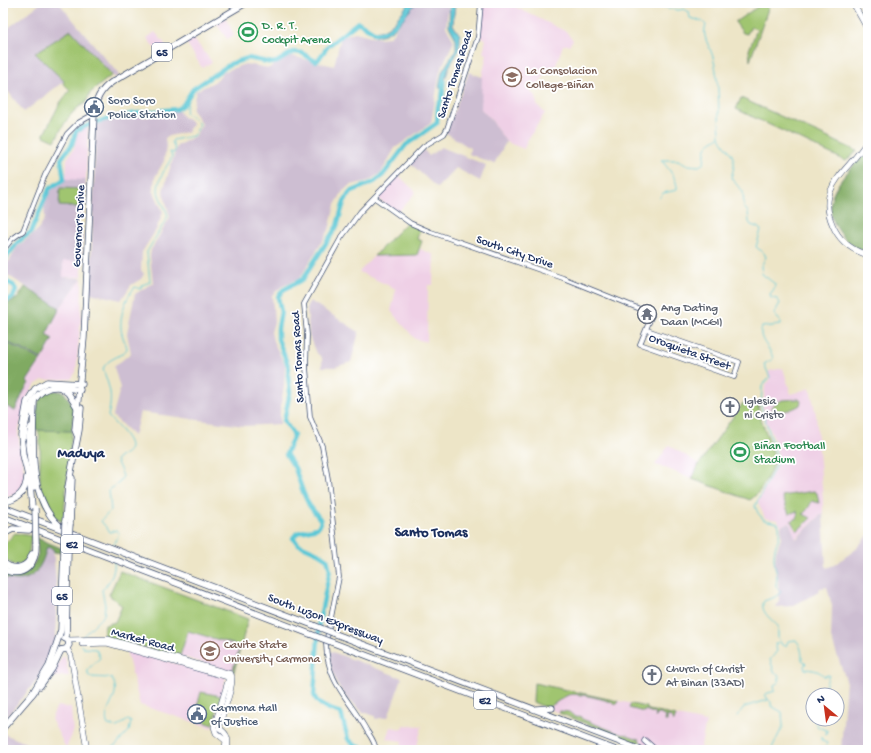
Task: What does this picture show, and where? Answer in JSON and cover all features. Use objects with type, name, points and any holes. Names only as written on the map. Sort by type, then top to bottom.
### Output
[{"type":"highway","name":"65","points":[[94,116],[99,96],[110,83],[246,3]]},
{"type":"highway","name":"Governor's Drive","points":[[32,694],[48,666],[57,643],[60,630],[67,523],[72,473],[79,430],[80,372],[84,338],[94,116]]},
{"type":"highway","name":"Governor's Drive","points":[[77,435],[75,430],[85,345],[84,338]]},
{"type":"highway","points":[[65,383],[75,378],[80,372]]},
{"type":"highway","points":[[33,507],[30,484],[22,452],[22,425],[28,400],[40,385],[52,382],[65,383],[80,387]]},
{"type":"highway","points":[[59,387],[68,393],[77,406]]},
{"type":"highway","points":[[3,569],[16,572],[28,568],[35,558],[33,507],[34,484],[25,453],[24,434],[28,417],[34,402],[40,393],[47,388],[80,387]]},
{"type":"highway","points":[[34,402],[33,454],[41,499],[50,517],[65,530]]},
{"type":"highway","points":[[30,468],[28,436],[34,418]]},
{"type":"highway","points":[[3,502],[12,500],[21,494],[25,488],[28,477]]},
{"type":"highway","name":"South Luzon Expressway","points":[[3,508],[65,530],[100,545],[641,750]]},
{"type":"highway","name":"South Luzon Expressway","points":[[3,517],[616,750]]},
{"type":"highway","points":[[3,534],[18,529],[43,532]]},
{"type":"highway","points":[[3,562],[14,568],[25,565],[32,556],[34,542]]},
{"type":"highway","name":"Governor's Drive","points":[[3,728],[46,678],[68,644],[66,551]]},
{"type":"highway","points":[[57,643],[61,638],[68,644]]},
{"type":"highway","name":"65","points":[[57,643],[68,644]]},
{"type":"highway","points":[[530,708],[552,708]]},
{"type":"highway","points":[[645,741],[655,750]]},
{"type":"main road","points":[[853,3],[868,30]]},
{"type":"main road","points":[[868,140],[858,156],[838,176],[828,196],[828,210],[832,224],[843,240],[854,249],[868,255]]},
{"type":"main road","name":"Market Road","points":[[68,644],[108,639],[188,664],[229,673],[233,676],[231,689],[219,728],[225,732],[228,739],[226,750]]},
{"type":"main road","name":"65","points":[[68,644],[87,750]]},
{"type":"street","name":"Santo Tomas Road","points":[[376,750],[375,744],[360,717],[343,696],[332,676],[326,652],[326,643],[339,578],[328,479],[322,446],[310,417],[306,367],[307,335],[304,312],[307,297],[321,276],[341,238],[360,212],[424,146],[444,134],[447,129],[478,37],[481,3]]},
{"type":"street","points":[[3,250],[12,239],[23,231],[45,175],[67,134],[78,123],[94,116]]},
{"type":"street","name":"South City Drive","points":[[375,198],[410,223],[431,232],[563,278],[652,315],[646,330]]},
{"type":"street","name":"Oroquieta Street","points":[[646,330],[739,362],[734,377],[640,344],[646,330]]},
{"type":"shaded area","points":[[41,3],[59,3],[119,75],[115,78],[71,30],[35,53],[64,81],[24,112],[3,85],[3,32]]},
{"type":"shaded area","points":[[416,3],[449,3],[446,27],[454,41],[440,71],[431,123],[395,148],[381,173],[368,181],[351,185],[343,191],[335,205],[329,230],[300,278],[281,287],[272,295],[274,322],[271,332],[273,341],[285,365],[280,424],[244,426],[140,412],[134,436],[113,416],[120,388],[114,367],[131,353],[127,333],[135,294],[153,283],[150,256],[151,250],[170,217],[163,191],[177,146],[195,136],[202,124],[192,110],[196,91],[216,81],[223,72],[245,64],[269,68],[291,56],[334,66],[341,37],[355,32],[379,38],[390,37]]},
{"type":"shaded area","name":"La Consolacion College-Biñan","points":[[482,3],[507,3],[567,32],[573,40],[569,45],[563,45],[556,65],[548,70],[538,85],[530,92],[536,96],[537,105],[545,113],[527,141],[524,149],[506,142],[492,121],[481,109],[480,85],[487,54],[483,53],[486,39],[479,37]]},
{"type":"shaded area","points":[[226,18],[234,35],[227,39],[216,23]]},
{"type":"shaded area","points":[[155,32],[166,45],[156,50],[147,38]]},
{"type":"shaded area","points":[[193,38],[212,62],[202,68],[186,42]]},
{"type":"shaded area","points":[[469,72],[482,77],[481,109],[492,121],[506,142],[494,164],[469,154],[470,148],[446,133]]},
{"type":"shaded area","points":[[178,110],[183,117],[191,121],[192,125],[187,132],[169,136],[165,139],[166,146],[164,161],[155,177],[153,190],[163,212],[156,230],[142,252],[141,270],[144,274],[141,279],[131,285],[121,300],[90,293],[96,126],[102,122],[122,119],[134,115],[146,117]]},
{"type":"shaded area","points":[[85,128],[88,128],[86,180],[68,180],[66,178],[67,159],[74,148],[77,134]]},
{"type":"shaded area","points":[[441,147],[486,165],[480,181],[456,168],[437,188],[410,163],[424,150],[429,156]]},
{"type":"shaded area","points":[[398,175],[416,192],[397,213],[377,198]]},
{"type":"shaded area","points":[[66,179],[86,180],[83,217],[69,218],[78,218],[77,235],[83,235],[82,261],[63,261],[63,277],[82,278],[60,308],[4,273],[3,267],[10,260],[17,247],[38,230],[45,218],[44,207],[49,190]]},
{"type":"shaded area","points":[[420,249],[434,255],[433,285],[428,285],[427,342],[415,339],[391,311],[396,289],[359,272],[374,256],[417,255]]},
{"type":"shaded area","points":[[63,261],[82,261],[82,277],[63,277]]},
{"type":"shaded area","points":[[82,278],[81,318],[76,372],[71,379],[43,380],[36,384],[28,395],[18,433],[24,481],[16,494],[3,498],[3,340],[42,359],[53,339],[46,335],[60,308]]},
{"type":"shaded area","points":[[310,301],[359,332],[351,362],[335,367],[322,367],[322,358],[315,351],[309,336],[307,306]]},
{"type":"shaded area","points":[[783,368],[791,394],[810,388],[816,415],[823,499],[823,513],[795,539],[789,522],[781,526],[778,520],[765,518],[758,502],[779,460],[772,433],[766,422],[763,406],[765,386],[770,380],[769,371]]},
{"type":"shaded area","points":[[669,445],[699,464],[692,479],[655,465]]},
{"type":"shaded area","points":[[823,513],[826,568],[834,565],[855,550],[868,535],[868,750],[841,750],[843,727],[845,727],[846,680],[831,638],[832,606],[827,587],[820,588],[819,592],[792,606],[776,607],[779,601],[778,577],[775,567],[776,552],[781,538],[781,526],[789,522],[796,539]]},
{"type":"shaded area","points":[[47,547],[53,549],[57,592],[55,641],[38,679],[3,721],[3,577],[26,579],[32,576],[43,561]]},
{"type":"shaded area","name":"Cavite State University Carmona","points":[[187,631],[240,646],[232,672],[180,656]]},
{"type":"shaded area","points":[[126,650],[226,677],[212,728],[140,705]]},
{"type":"shaded area","points":[[330,651],[402,678],[388,717],[375,719],[375,716],[363,712],[347,698],[337,684],[330,664]]},
{"type":"shaded area","points":[[62,657],[65,657],[69,676],[53,677],[52,675]]},
{"type":"shaded area","points":[[534,683],[647,707],[649,710],[706,722],[700,750],[660,750],[559,713],[533,702]]},
{"type":"shaded area","points":[[57,706],[71,708],[73,733],[66,748],[51,719]]},
{"type":"shaded area","points":[[403,725],[422,726],[416,750],[401,750],[402,741],[387,739],[391,727],[402,729]]},
{"type":"shaded area","points":[[4,734],[43,750],[3,750]]},
{"type":"green space","points":[[763,3],[770,3],[750,61],[749,50],[757,29],[751,27],[747,34],[743,33],[735,22]]},
{"type":"green space","points":[[71,30],[112,75],[90,93],[86,103],[71,114],[55,141],[44,136],[44,134],[60,103],[70,90],[63,83],[64,81],[35,53]]},
{"type":"green space","points":[[741,98],[857,151],[846,161],[736,109]]},
{"type":"green space","points":[[868,148],[868,252],[856,248],[843,237],[833,221],[831,209],[832,198],[836,187]]},
{"type":"green space","points":[[60,188],[80,189],[79,207],[59,206]]},
{"type":"green space","points":[[406,223],[420,230],[417,239],[422,241],[417,255],[374,256]]},
{"type":"green space","points":[[25,287],[60,308],[46,335],[53,339],[42,359],[3,340],[3,305],[18,298]]},
{"type":"green space","points":[[3,341],[41,360],[27,381],[29,383],[15,411],[4,405],[6,403],[3,402]]},
{"type":"green space","points":[[51,390],[64,392],[74,407],[72,431],[35,430],[36,412],[41,397]]},
{"type":"green space","points":[[799,399],[801,401],[800,405],[790,410],[778,411],[771,409],[772,406],[782,400]]},
{"type":"green space","name":"Biñan Football Stadium","points":[[758,402],[760,417],[773,453],[774,465],[764,485],[758,493],[750,500],[692,479],[699,464],[743,403],[750,405]]},
{"type":"green space","points":[[38,430],[72,431],[63,522],[52,514],[45,505],[41,493],[40,442]]},
{"type":"green space","points":[[814,491],[817,493],[819,503],[812,501],[803,514],[811,518],[797,531],[791,521],[798,517],[797,511],[789,514],[782,496]]},
{"type":"green space","points":[[15,533],[31,536],[28,559],[20,565],[13,565],[3,557],[3,541],[6,543]]},
{"type":"green space","points":[[37,538],[61,548],[61,553],[54,552],[53,549],[47,547],[38,570],[33,575],[20,580],[12,580],[3,577],[3,572],[34,564],[38,554]]},
{"type":"green space","points":[[120,571],[248,619],[234,672],[232,672],[240,646],[188,631],[180,656],[103,637],[105,625],[115,622],[122,606],[109,595]]},
{"type":"green space","points":[[534,683],[618,701],[617,704],[606,700],[572,694],[546,708],[533,702]]},
{"type":"green space","points":[[201,692],[221,696],[213,725],[201,721],[203,713],[196,710]]},
{"type":"green space","points":[[631,704],[647,707],[649,710],[676,716],[673,722],[671,717],[667,716],[667,721],[665,721],[666,717],[658,713],[655,717],[656,714],[645,710],[644,712],[629,708]]},
{"type":"green space","points":[[560,711],[569,712],[575,717],[580,716],[582,719],[623,735],[624,734],[639,739],[642,745],[559,713]]},
{"type":"water","points":[[409,3],[416,3],[397,26],[385,34],[372,34],[371,30],[383,30],[393,23]]},
{"type":"water","points":[[450,3],[455,3],[453,25],[460,35],[460,43],[458,52],[449,67],[443,87],[439,87],[442,72],[456,49],[456,39],[449,26]]},
{"type":"waterway","points":[[658,3],[671,9],[684,9],[689,12],[690,18],[702,21],[706,25],[705,37],[713,57],[717,76],[720,136],[723,143],[732,155],[734,162],[731,178],[743,192],[744,207],[748,212],[749,222],[751,225],[761,230],[756,247],[764,253],[766,257],[761,266],[762,274],[775,284],[774,289],[770,294],[771,298],[777,299],[780,303],[774,314],[781,322],[781,325],[762,327],[761,332],[761,336],[773,359],[764,364],[770,377],[762,386],[761,406],[778,461],[755,506],[758,513],[764,520],[778,523],[779,536],[775,547],[774,560],[777,576],[776,586],[781,592],[775,597],[764,601],[763,608],[766,615],[778,626],[778,638],[782,645],[786,646],[788,641],[796,640],[798,642],[801,649],[802,660],[806,663],[804,666],[805,669],[816,671],[824,676],[829,675],[825,687]]},
{"type":"waterway","points":[[3,262],[18,242],[31,232],[49,189],[64,179],[61,159],[72,144],[76,131],[99,121],[125,115],[177,109],[183,105],[193,89],[230,64],[248,58],[272,63],[277,62],[293,52],[302,53],[315,61],[318,60],[328,46],[358,22],[375,33]]},
{"type":"waterway","points":[[364,750],[364,748],[356,746],[348,739],[341,713],[321,705],[314,695],[319,622],[330,570],[327,559],[298,544],[293,538],[297,533],[317,528],[321,523],[320,519],[309,505],[295,468],[286,454],[294,435],[284,421],[290,392],[288,375],[289,368],[278,339],[278,328],[281,312],[278,297],[283,290],[303,279],[337,226],[344,202],[350,192],[374,182],[383,175],[406,145],[437,123],[438,106],[442,98],[444,81]]},
{"type":"waterway","points":[[113,546],[119,533],[117,530],[110,532],[101,521],[111,510],[109,490],[119,483],[123,476],[116,460],[128,452],[130,446],[123,432],[108,416],[110,392],[103,369],[107,362],[127,349],[122,334],[121,322],[123,309],[128,297],[135,287],[140,289],[142,285],[150,282],[147,252],[168,216],[159,195],[159,181],[171,159],[172,156],[170,152],[174,153],[175,150],[172,142],[173,140],[193,136],[198,127],[198,122],[185,113],[188,99]]},
{"type":"waterway","points":[[660,197],[663,193],[677,190],[674,178],[661,160],[678,160],[688,165],[699,166],[704,163],[705,152],[708,145],[719,137]]},
{"type":"waterway","points":[[3,280],[13,285],[16,290],[13,297],[3,302]]},
{"type":"waterway","points":[[81,638],[104,615],[105,605],[102,590],[111,577],[114,569],[114,561]]},
{"type":"waterway","points":[[737,716],[744,707],[768,700],[765,694],[775,691],[774,685],[779,682],[779,676],[775,673],[770,660],[777,651],[775,644],[779,642]]},
{"type":"waterway","points":[[81,645],[83,648],[96,649],[100,658],[88,669],[88,675],[91,677],[111,678],[115,684],[114,696],[106,719],[108,725],[117,727],[128,720],[131,722],[129,731],[116,745],[107,750]]},
{"type":"waterway","points":[[767,698],[771,702],[771,706],[782,712],[783,726],[771,750]]},
{"type":"waterway","points":[[818,727],[828,731],[822,737],[822,741],[827,743],[825,750]]},
{"type":"place","name":"D. R. T. Cockpit Arena","points":[[248,32]]},
{"type":"place","name":"La Consolacion College-Biñan","points":[[512,77]]},
{"type":"place","name":"Soro Soro Police Station","points":[[94,107]]},
{"type":"place","name":"Ang Dating Daan (MCGI)","points":[[647,314]]},
{"type":"place","name":"Iglesia ni Cristo","points":[[730,407]]},
{"type":"place","name":"Biñan Football Stadium","points":[[740,452]]},
{"type":"place","name":"Cavite State University Carmona","points":[[210,651]]},
{"type":"place","name":"Church of Christ At Binan (33AD)","points":[[652,675]]},
{"type":"place","name":"Carmona Hall of Justice","points":[[197,714]]},
{"type":"district","name":"Maduya","points":[[81,452]]},
{"type":"district","name":"Santo Tomas","points":[[431,531]]}]
